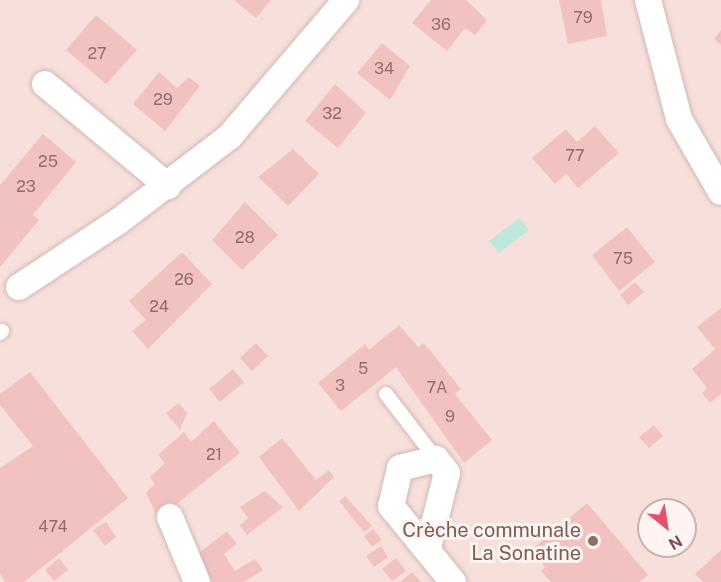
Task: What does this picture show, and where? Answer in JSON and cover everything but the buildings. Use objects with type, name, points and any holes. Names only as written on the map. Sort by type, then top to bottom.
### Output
[{"type":"street","points":[[19,287],[168,186],[230,136],[346,0]]},
{"type":"street","points":[[648,0],[680,119],[719,183]]},
{"type":"street","points":[[45,84],[168,186]]},
{"type":"street","points":[[428,548],[447,473],[436,459],[399,468],[392,484],[391,506],[428,548],[453,582]]},
{"type":"street","points":[[170,517],[197,582]]},
{"type":"lane","points":[[386,394],[436,459]]},
{"type":"shaded area","points":[[0,0],[721,0],[721,582],[0,582]]},
{"type":"water","points":[[519,218],[529,230],[499,253],[489,241]]},
{"type":"place","name":"Crèche communale La Sonatine","points":[[593,541]]}]
